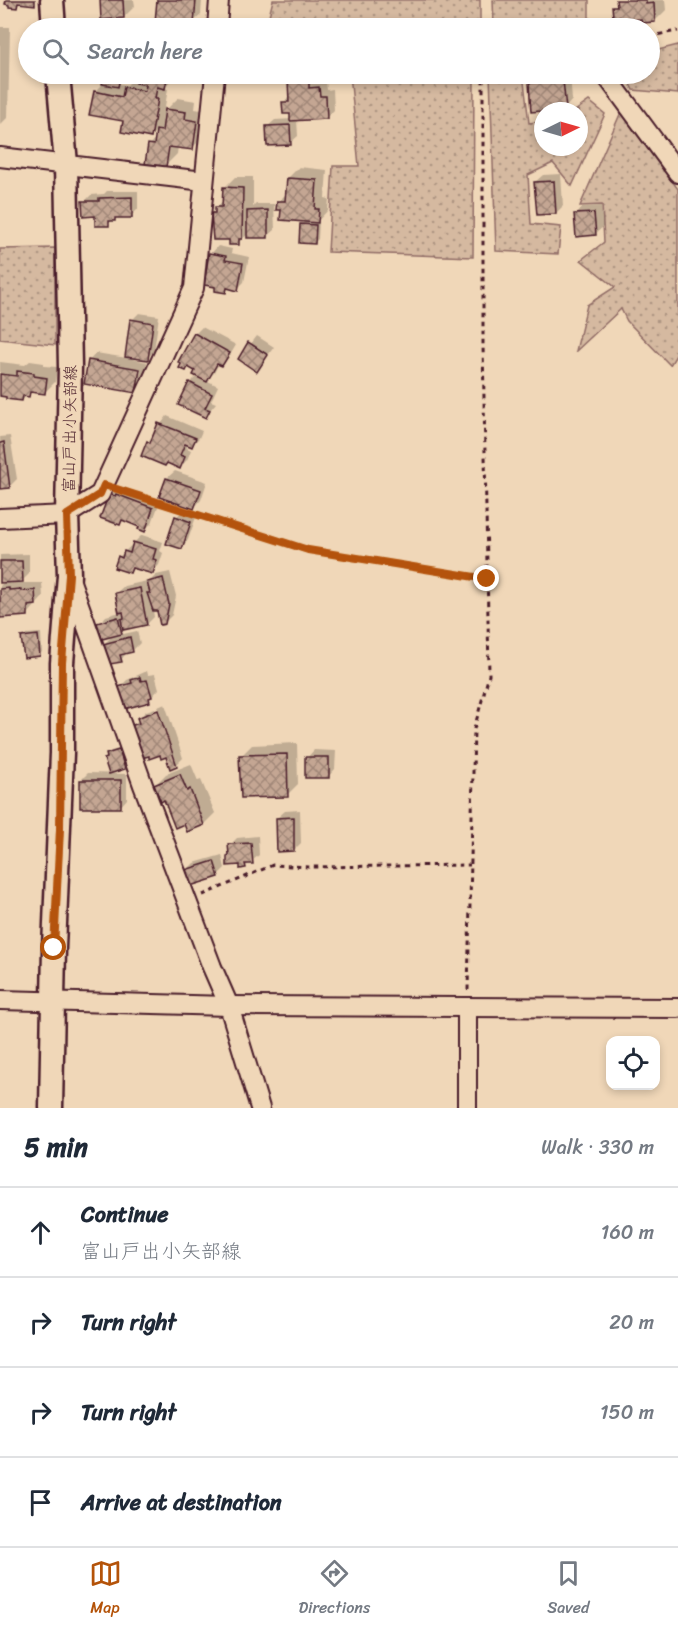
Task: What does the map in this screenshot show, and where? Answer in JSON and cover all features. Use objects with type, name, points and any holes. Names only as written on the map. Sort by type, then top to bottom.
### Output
[{"type":"main road","points":[[52,0],[53,18]]},
{"type":"main road","name":"富山戸出小矢部線","points":[[51,1108],[60,829],[62,663],[69,575],[67,515],[70,367],[66,164],[59,84]]},
{"type":"street","points":[[218,18],[219,0]]},
{"type":"street","points":[[0,518],[67,515],[100,494],[194,288],[214,84]]},
{"type":"street","points":[[612,84],[678,173]]},
{"type":"street","points":[[0,157],[204,181]]},
{"type":"street","points":[[69,575],[118,717],[212,968],[229,1006],[260,1108]]},
{"type":"street","points":[[0,1000],[229,1006],[678,1008]]},
{"type":"street","points":[[466,1108],[467,1008]]},
{"type":"path","points":[[660,34],[678,31]]},
{"type":"path","points":[[467,1008],[474,729],[489,675],[483,344],[483,84]]},
{"type":"path","points":[[104,485],[308,550],[487,579]]},
{"type":"path","points":[[188,902],[273,865],[311,867],[471,865]]},
{"type":"shaded area","points":[[273,0],[480,0],[480,18],[268,18]]},
{"type":"shaded area","points":[[493,0],[589,0],[589,18],[494,18]]},
{"type":"shaded area","points":[[678,45],[678,94],[633,90],[630,84],[660,84],[660,50]]},
{"type":"shaded area","points":[[351,84],[474,84],[473,257],[328,252],[333,166],[359,166]]},
{"type":"shaded area","points":[[490,84],[524,84],[529,123],[534,122],[534,156],[586,156],[572,186],[553,163],[528,175],[531,224],[561,227],[558,254],[496,251]]},
{"type":"shaded area","points":[[589,101],[605,114],[588,151],[588,102]]},
{"type":"shaded area","points":[[621,112],[678,189],[678,352],[670,365],[627,321],[621,309],[576,351],[587,305],[615,287],[581,260],[604,242],[602,205],[580,206]]},
{"type":"shaded area","points":[[55,248],[55,345],[0,339],[0,249]]},
{"type":"building","points":[[6,0],[35,0],[35,5],[18,3],[17,8],[9,7],[5,4]]},
{"type":"building","points":[[100,0],[123,0],[124,18],[101,18]]},
{"type":"building","points":[[157,0],[196,0],[194,18],[155,18]]},
{"type":"building","points":[[616,0],[646,0],[646,4],[654,3],[655,18],[613,17],[612,6],[617,6]]},
{"type":"building","points":[[102,84],[119,84],[118,87]]},
{"type":"building","points":[[141,84],[166,84],[165,89],[157,87],[155,99],[158,99],[151,138],[121,132],[123,121],[89,115],[94,91],[122,97],[124,87],[145,91],[146,85]]},
{"type":"building","points":[[288,84],[309,84],[309,88],[319,87],[320,96],[326,96],[327,119],[290,121],[290,114],[283,114],[282,102],[289,102]]},
{"type":"building","points":[[529,84],[563,84],[565,102],[534,102],[534,112],[531,112]]},
{"type":"building","points":[[165,109],[186,112],[185,119],[197,121],[193,150],[169,147],[166,167],[145,164],[148,144],[154,145],[156,130],[162,131]]},
{"type":"building","points":[[290,125],[291,145],[267,146],[266,126]]},
{"type":"building","points":[[287,178],[317,180],[315,209],[319,209],[318,223],[280,220],[281,210],[276,210],[277,201],[285,201]]},
{"type":"building","points":[[554,181],[556,214],[537,215],[534,182]]},
{"type":"building","points":[[223,187],[243,188],[242,239],[239,239],[239,245],[229,245],[229,240],[213,240],[211,213],[215,213],[215,207],[222,207]]},
{"type":"building","points":[[132,197],[132,218],[115,218],[115,221],[109,221],[109,226],[95,226],[95,216],[83,217],[82,201]]},
{"type":"building","points":[[268,210],[268,238],[247,238],[247,211]]},
{"type":"building","points":[[594,213],[596,235],[576,237],[574,214]]},
{"type":"building","points":[[300,224],[316,225],[315,244],[299,243]]},
{"type":"building","points":[[209,253],[226,256],[225,260],[243,263],[238,291],[227,288],[226,293],[215,291],[215,287],[204,285]]},
{"type":"building","points":[[130,319],[153,323],[148,360],[125,357]]},
{"type":"building","points":[[194,333],[230,353],[222,366],[217,364],[207,382],[193,375],[195,371],[188,367],[186,371],[179,368],[181,364],[178,362]]},
{"type":"building","points":[[248,342],[268,355],[257,372],[238,359]]},
{"type":"building","points":[[88,360],[140,369],[136,393],[84,384]]},
{"type":"building","points":[[17,371],[34,373],[34,376],[47,378],[45,394],[30,392],[29,397],[23,396],[22,401],[0,396],[0,374],[17,376]]},
{"type":"building","points":[[189,382],[212,394],[205,408],[210,410],[206,418],[178,405]]},
{"type":"building","points":[[158,423],[196,438],[192,447],[185,444],[180,455],[185,457],[180,469],[167,463],[165,466],[141,456],[147,441],[150,443]]},
{"type":"building","points":[[4,442],[10,488],[0,489],[0,443]]},
{"type":"building","points":[[166,478],[201,490],[194,509],[159,497]]},
{"type":"building","points":[[109,494],[115,496],[116,494],[153,508],[145,532],[122,520],[120,525],[100,518]]},
{"type":"building","points":[[175,516],[191,522],[182,549],[166,544]]},
{"type":"building","points":[[133,542],[156,549],[153,559],[157,560],[153,574],[132,568],[130,573],[114,568],[118,556],[122,558],[124,551],[130,553]]},
{"type":"building","points":[[0,561],[22,561],[23,582],[0,583]]},
{"type":"building","points":[[163,578],[169,604],[165,624],[160,625],[157,611],[153,611],[147,593],[150,593],[147,582]]},
{"type":"building","points":[[9,588],[9,590],[21,589],[21,591],[35,590],[36,605],[28,606],[28,616],[0,618],[0,589]]},
{"type":"building","points":[[140,588],[147,625],[123,630],[121,619],[124,618],[123,612],[119,613],[115,593]]},
{"type":"building","points":[[118,617],[122,634],[102,639],[97,623]]},
{"type":"building","points":[[38,635],[40,656],[24,658],[21,637]]},
{"type":"building","points":[[130,637],[133,652],[120,655],[122,662],[110,664],[103,644]]},
{"type":"building","points":[[140,677],[141,681],[147,680],[152,697],[149,698],[150,702],[124,709],[118,687],[132,683],[131,680]]},
{"type":"building","points":[[158,710],[177,766],[170,769],[166,757],[161,759],[160,755],[149,759],[149,756],[141,758],[130,726],[139,723],[137,718]]},
{"type":"building","points":[[119,750],[125,769],[109,774],[104,759],[107,758],[106,754]]},
{"type":"building","points":[[287,754],[288,797],[241,798],[239,755]]},
{"type":"building","points":[[305,757],[329,757],[329,778],[305,778]]},
{"type":"building","points":[[180,774],[187,791],[190,789],[204,825],[187,832],[184,824],[175,828],[164,800],[161,802],[154,785]]},
{"type":"building","points":[[80,780],[121,780],[121,808],[80,808]]},
{"type":"building","points":[[294,817],[294,851],[277,852],[276,818]]},
{"type":"building","points":[[251,843],[253,864],[245,864],[246,868],[240,869],[240,865],[227,866],[228,844]]},
{"type":"building","points":[[214,861],[219,877],[190,886],[185,870]]},
{"type":"route","points":[[54,948],[60,829],[62,663],[69,575],[67,515],[100,494],[104,485],[308,550],[487,579]]}]
